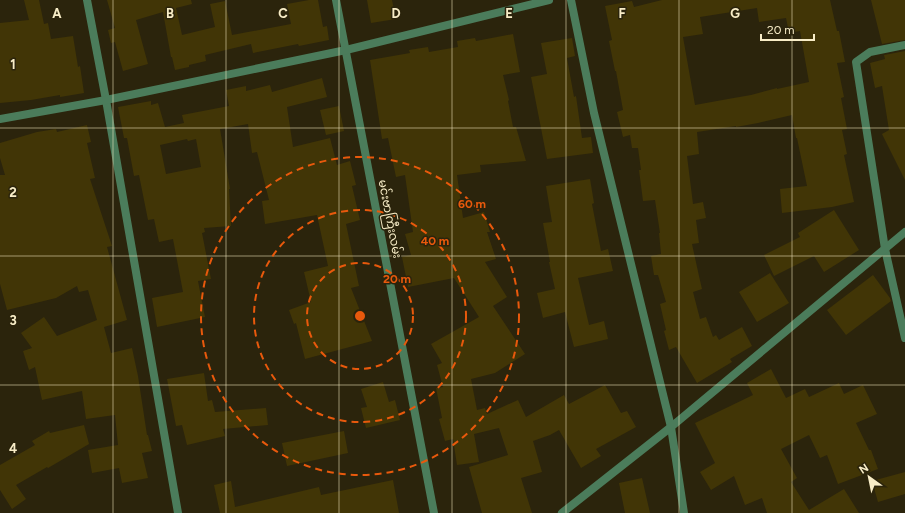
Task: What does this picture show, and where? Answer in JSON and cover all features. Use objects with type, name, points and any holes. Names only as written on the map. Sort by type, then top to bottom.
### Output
[{"type":"street","points":[[87,0],[106,100],[178,513]]},
{"type":"street","name":"မင်းဗာကြီးလမ်း","points":[[336,0],[434,513]]},
{"type":"street","points":[[0,119],[106,100],[346,50],[549,0]]},
{"type":"street","points":[[571,0],[594,113],[671,427],[684,513]]},
{"type":"street","points":[[905,45],[870,52],[856,62],[885,248],[905,338]]},
{"type":"street","points":[[562,513],[671,427],[905,232]]},
{"type":"building","points":[[24,0],[39,0],[44,24],[48,23],[51,39],[73,36],[84,93],[0,103],[0,23],[29,20]]},
{"type":"building","points":[[107,0],[191,0],[192,4],[176,8],[182,35],[215,27],[210,4],[225,1],[232,35],[291,24],[287,4],[318,0],[323,27],[327,26],[329,40],[299,46],[298,44],[253,53],[251,44],[205,55],[206,61],[175,70],[171,57],[163,12],[136,20],[148,64],[123,71],[115,42],[111,43],[108,30],[115,28]]},
{"type":"building","points":[[367,0],[392,0],[396,19],[371,23]]},
{"type":"building","points":[[662,0],[830,0],[837,31],[839,31],[845,62],[837,63],[844,97],[841,98],[847,129],[842,130],[847,154],[844,155],[854,202],[832,207],[782,213],[780,189],[807,186],[792,115],[736,127],[697,132],[699,154],[687,156],[693,204],[703,202],[706,218],[696,220],[699,243],[692,244],[702,289],[693,292],[700,319],[706,317],[713,337],[716,335],[719,340],[742,327],[752,346],[730,359],[732,362],[697,383],[676,347],[669,350],[664,331],[666,330],[660,304],[666,302],[658,275],[654,275],[651,256],[661,254],[660,233],[655,200],[643,201],[638,148],[632,148],[630,135],[623,137],[617,112],[623,110],[609,41],[612,40],[605,6],[632,1],[634,7]],"holes":[[[757,8],[759,22],[786,18],[789,33],[800,31],[809,82],[751,95],[695,105],[683,37],[703,34],[700,17]]]},
{"type":"building","points":[[871,0],[905,0],[905,40],[882,44]]},
{"type":"building","points":[[513,34],[520,72],[503,75],[513,127],[516,127],[526,161],[480,165],[481,172],[457,175],[463,218],[484,212],[490,232],[487,232],[496,259],[485,262],[507,297],[493,306],[525,354],[495,373],[471,379],[477,410],[485,408],[487,414],[518,400],[526,417],[564,395],[569,404],[605,385],[621,413],[627,411],[636,427],[596,449],[601,456],[581,468],[559,430],[533,441],[542,472],[521,478],[532,513],[482,513],[469,467],[508,455],[499,428],[474,434],[479,462],[457,465],[453,439],[445,441],[439,419],[442,418],[436,388],[443,387],[437,365],[442,363],[431,344],[479,317],[454,278],[408,287],[402,257],[411,255],[405,234],[413,232],[405,175],[396,177],[388,138],[382,139],[370,60],[410,53],[409,50],[428,47],[429,52],[458,47],[457,41],[475,38],[476,41]]},
{"type":"building","points":[[572,38],[575,56],[567,58],[574,97],[576,96],[582,138],[591,137],[593,153],[547,159],[531,77],[547,74],[541,43]]},
{"type":"building","points":[[905,51],[905,180],[882,134],[889,130],[882,86],[875,88],[870,63],[885,59],[884,55]]},
{"type":"building","points":[[322,78],[327,97],[287,107],[293,147],[330,138],[337,165],[350,161],[356,185],[352,186],[360,220],[346,224],[359,286],[351,288],[372,341],[305,359],[296,323],[294,324],[289,310],[311,302],[304,272],[328,266],[317,215],[265,224],[262,201],[269,200],[257,152],[252,153],[248,124],[220,129],[230,189],[231,226],[204,228],[205,232],[202,233],[211,279],[198,281],[205,317],[157,327],[152,298],[183,292],[173,239],[159,242],[154,219],[148,220],[139,175],[134,176],[127,138],[124,138],[118,107],[151,101],[151,105],[158,103],[165,127],[184,123],[182,115],[229,106],[226,90],[246,86],[246,91],[270,85],[272,92]],"holes":[[[187,139],[188,141],[196,139],[201,167],[166,174],[160,145]]]},
{"type":"building","points":[[339,106],[344,131],[326,135],[320,110]]},
{"type":"building","points":[[87,125],[91,142],[87,143],[95,178],[90,179],[112,246],[107,247],[127,320],[104,327],[111,353],[132,348],[147,435],[152,451],[142,453],[148,478],[122,483],[119,468],[92,473],[88,450],[118,445],[115,415],[86,419],[82,391],[42,400],[35,367],[29,370],[23,351],[32,348],[21,333],[44,317],[57,336],[97,320],[88,290],[79,292],[77,286],[56,298],[7,310],[0,284],[0,175],[5,175],[0,158],[0,143],[37,132],[56,129],[57,132]]},
{"type":"building","points":[[590,179],[594,203],[592,204],[601,251],[608,249],[613,271],[578,278],[589,325],[604,321],[608,339],[574,347],[565,312],[543,318],[537,293],[555,289],[543,223],[552,222],[546,186]]},
{"type":"building","points":[[834,210],[859,250],[824,272],[814,256],[774,276],[764,255],[800,237],[798,233]]},
{"type":"building","points":[[770,273],[789,303],[757,322],[739,292]]},
{"type":"building","points":[[873,275],[891,301],[846,335],[827,310]]},
{"type":"building","points":[[771,369],[786,398],[805,389],[809,397],[839,383],[844,394],[863,385],[877,414],[856,423],[869,450],[871,450],[878,469],[838,484],[827,455],[820,458],[809,435],[781,449],[797,478],[791,482],[809,510],[844,489],[859,513],[767,513],[762,498],[745,505],[734,476],[711,490],[700,472],[715,463],[695,423],[753,395],[747,383]]},
{"type":"building","points":[[204,373],[208,401],[212,400],[215,412],[266,408],[268,425],[223,429],[225,436],[187,445],[182,425],[176,426],[167,379]]},
{"type":"building","points":[[383,382],[389,402],[395,400],[400,420],[366,428],[361,408],[367,407],[361,389]]},
{"type":"building","points":[[84,425],[89,444],[16,485],[26,499],[12,509],[0,490],[0,465],[35,445],[32,441],[49,431],[50,433]]},
{"type":"building","points":[[344,431],[348,453],[287,466],[282,443]]},
{"type":"building","points":[[905,472],[905,494],[878,502],[872,481]]},
{"type":"building","points":[[642,478],[650,513],[625,513],[619,483]]},
{"type":"building","points":[[393,480],[399,513],[220,513],[214,485],[231,481],[235,507],[319,487],[321,495]]}]
